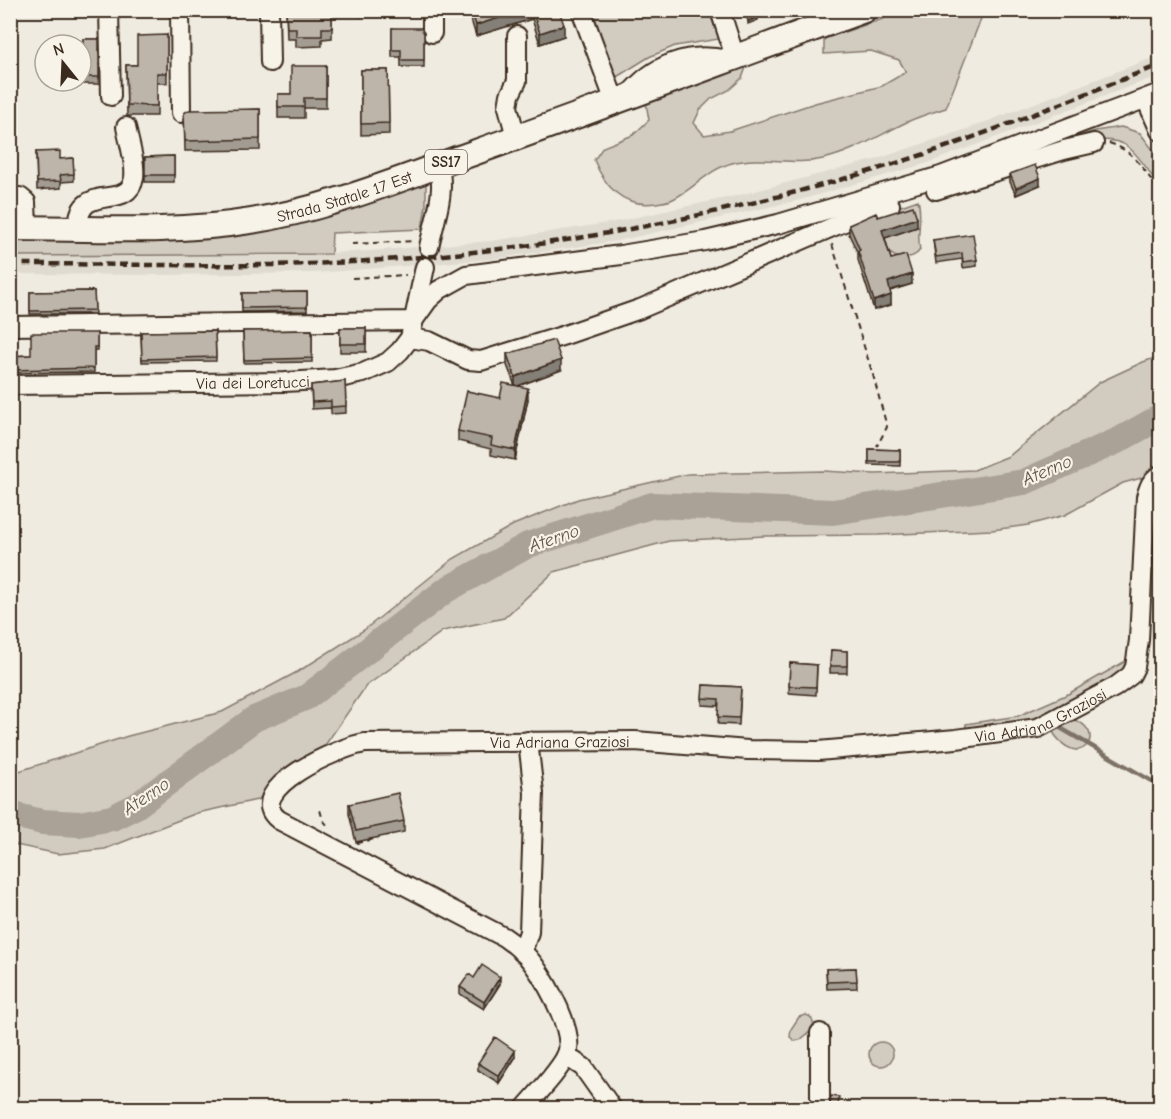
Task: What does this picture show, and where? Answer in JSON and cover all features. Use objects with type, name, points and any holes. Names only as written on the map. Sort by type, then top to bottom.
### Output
[{"type":"main road","name":"Strada Statale 17 Est","points":[[19,228],[185,228],[256,220],[320,206],[621,100],[864,10]]},
{"type":"street","points":[[110,10],[111,96]]},
{"type":"street","points":[[180,10],[181,113]]},
{"type":"street","points":[[270,10],[270,62]]},
{"type":"street","points":[[432,10],[432,33]]},
{"type":"street","points":[[581,10],[621,100]]},
{"type":"street","points":[[720,10],[731,59]]},
{"type":"street","points":[[516,137],[508,107],[510,95],[517,81],[517,36]]},
{"type":"street","points":[[819,234],[805,217],[961,169],[1153,96],[1161,132]]},
{"type":"street","points":[[78,228],[79,212],[86,204],[122,194],[132,184],[134,169],[126,127]]},
{"type":"street","points":[[10,326],[412,329],[429,341],[468,360],[481,361],[640,309],[870,211],[1064,150],[1094,143]]},
{"type":"street","points":[[430,244],[441,190],[438,165]]},
{"type":"street","points":[[10,197],[25,200],[28,209],[19,228]]},
{"type":"street","name":"Via dei Loretucci","points":[[10,385],[276,382],[335,379],[363,373],[394,357],[412,329],[424,330],[430,310],[443,286],[460,277],[477,272],[651,250],[740,233],[805,217]]},
{"type":"street","points":[[412,329],[424,271]]},
{"type":"street","name":"Via Adriana Graziosi","points":[[566,1056],[567,1037],[559,1012],[539,972],[522,952],[498,934],[288,826],[272,814],[268,804],[273,793],[303,769],[332,752],[349,746],[373,742],[635,741],[748,750],[818,751],[956,739],[1038,728],[1115,687],[1131,675],[1135,667],[1139,639],[1146,497],[1149,486],[1155,478],[1161,475]]},
{"type":"street","points":[[522,952],[529,932],[534,793],[528,741]]},
{"type":"street","points":[[820,1034],[820,1108]]},
{"type":"street","points":[[525,1108],[566,1056],[583,1067],[612,1108]]},
{"type":"path","points":[[1094,143],[1109,143],[1124,148],[1137,160],[1161,192]]},
{"type":"path","points":[[819,234],[873,375],[887,427],[878,446]]},
{"type":"path","points":[[352,244],[430,244]]},
{"type":"path","points":[[352,278],[424,271]]},
{"type":"path","points":[[320,810],[323,820],[330,829]]},
{"type":"path","points":[[352,844],[380,838],[378,831]]},
{"type":"shaded area","points":[[593,11],[709,11],[719,39],[675,46],[649,57],[615,78]]},
{"type":"shaded area","points":[[906,11],[984,11],[946,108],[926,114],[866,143],[823,159],[812,161],[755,160],[732,163],[716,170],[681,195],[665,202],[645,204],[625,199],[610,187],[594,160],[603,147],[633,135],[649,120],[646,103],[747,65],[742,78],[729,90],[711,99],[700,110],[694,123],[704,135],[730,131],[815,103],[882,86],[906,72],[899,60],[871,51],[824,54],[824,39]]},
{"type":"shaded area","points":[[1160,55],[1160,75],[928,163],[800,200],[617,241],[493,259],[316,273],[11,274],[10,255],[271,256],[369,251],[491,241],[614,222],[744,194],[874,160],[970,128]]},
{"type":"shaded area","points":[[1121,127],[1140,133],[1160,159],[1160,187],[1137,156],[1128,147],[1118,142],[1105,140],[1075,143],[1019,156],[1095,131]]},
{"type":"shaded area","points":[[411,180],[426,183],[426,205],[422,229],[332,233],[331,254],[11,256],[11,232],[188,233]]},
{"type":"shaded area","points":[[918,200],[920,250],[911,257],[896,257],[886,248],[881,213]]},
{"type":"shaded area","points":[[1160,356],[1160,473],[1123,483],[1065,515],[1028,525],[992,530],[669,541],[554,572],[504,618],[443,631],[366,686],[319,754],[257,800],[197,813],[105,849],[58,854],[11,844],[11,772],[128,736],[222,712],[299,671],[364,630],[453,559],[513,525],[578,499],[688,474],[823,471],[875,474],[974,470],[1009,456],[1100,382]]},
{"type":"shaded area","points":[[1138,654],[1135,670],[1029,725],[965,732],[966,724],[1018,716],[1068,694]]},
{"type":"shaded area","points":[[1070,719],[1082,724],[1089,731],[1090,739],[1087,745],[1080,749],[1072,749],[1062,743],[1051,729]]},
{"type":"shaded area","points":[[806,1015],[813,1020],[813,1029],[800,1040],[795,1041],[790,1037],[791,1029],[799,1017]]},
{"type":"shaded area","points":[[881,1042],[889,1046],[893,1054],[889,1062],[881,1066],[873,1062],[869,1054],[873,1046]]},
{"type":"building","points":[[286,10],[332,10],[332,28],[322,28],[322,36],[296,36],[296,28],[287,28]]},
{"type":"building","points":[[471,10],[525,10],[476,25]]},
{"type":"building","points":[[532,10],[559,10],[564,25],[540,33]]},
{"type":"building","points":[[744,10],[756,10],[758,17],[748,21]]},
{"type":"building","points":[[392,28],[421,28],[424,33],[424,60],[401,60],[401,50],[392,50]]},
{"type":"building","points":[[167,35],[167,73],[157,73],[157,106],[127,105],[126,65],[137,65],[137,36]]},
{"type":"building","points":[[93,39],[99,39],[99,77],[93,77]]},
{"type":"building","points":[[291,66],[326,66],[326,98],[304,98],[304,107],[278,107],[278,94],[291,94]]},
{"type":"building","points":[[361,70],[388,70],[389,123],[361,124]]},
{"type":"building","points":[[260,109],[260,139],[185,141],[184,113],[189,110]]},
{"type":"building","points":[[60,151],[60,159],[73,158],[74,174],[60,175],[61,181],[37,182],[36,152]]},
{"type":"building","points":[[174,156],[174,175],[145,175],[145,157]]},
{"type":"building","points":[[1035,165],[1040,178],[1016,188],[1010,174]]},
{"type":"building","points":[[913,206],[917,218],[882,230],[891,259],[906,255],[912,274],[888,282],[891,295],[874,301],[858,251],[860,250],[849,225],[876,213],[878,217]]},
{"type":"building","points":[[973,234],[977,260],[963,262],[962,253],[936,257],[933,240]]},
{"type":"building","points":[[94,291],[95,310],[30,311],[30,292]]},
{"type":"building","points":[[307,292],[307,307],[242,308],[242,293]]},
{"type":"building","points":[[340,328],[366,328],[366,344],[340,344]]},
{"type":"building","points":[[312,330],[312,358],[244,360],[243,331]]},
{"type":"building","points":[[215,331],[216,357],[142,359],[141,332]]},
{"type":"building","points":[[31,333],[97,333],[94,368],[10,370],[10,356],[31,355]]},
{"type":"building","points":[[554,340],[561,360],[515,377],[507,354]]},
{"type":"building","points":[[345,381],[346,406],[331,407],[331,401],[312,402],[311,385]]},
{"type":"building","points":[[503,383],[528,388],[515,450],[491,445],[492,438],[458,431],[467,391],[500,398]]},
{"type":"building","points":[[869,449],[900,450],[900,462],[869,462]]},
{"type":"building","points":[[831,650],[847,651],[847,666],[830,666]]},
{"type":"building","points":[[790,663],[817,665],[816,687],[789,686]]},
{"type":"building","points":[[703,685],[741,687],[739,718],[718,717],[719,699],[702,698]]},
{"type":"building","points":[[398,793],[404,821],[356,831],[349,804]]},
{"type":"building","points":[[482,965],[500,977],[484,1002],[460,987],[469,974],[474,978]]},
{"type":"building","points":[[856,968],[857,981],[827,982],[826,969]]},
{"type":"building","points":[[495,1037],[515,1051],[499,1076],[478,1063]]},
{"type":"building","points":[[831,1096],[839,1097],[838,1108],[827,1108],[830,1106]]},
{"type":"waterway","name":"Aterno","points":[[10,814],[42,822],[79,824],[112,818],[136,806],[254,719],[307,697],[446,590],[528,545],[653,505],[833,512],[1024,482],[1119,440],[1160,417]]},
{"type":"waterway","points":[[1057,726],[1160,786]]},
{"type":"railway","points":[[10,264],[271,265],[343,262],[416,258],[560,241],[652,225],[743,205],[878,169],[982,134],[1160,65]]}]
